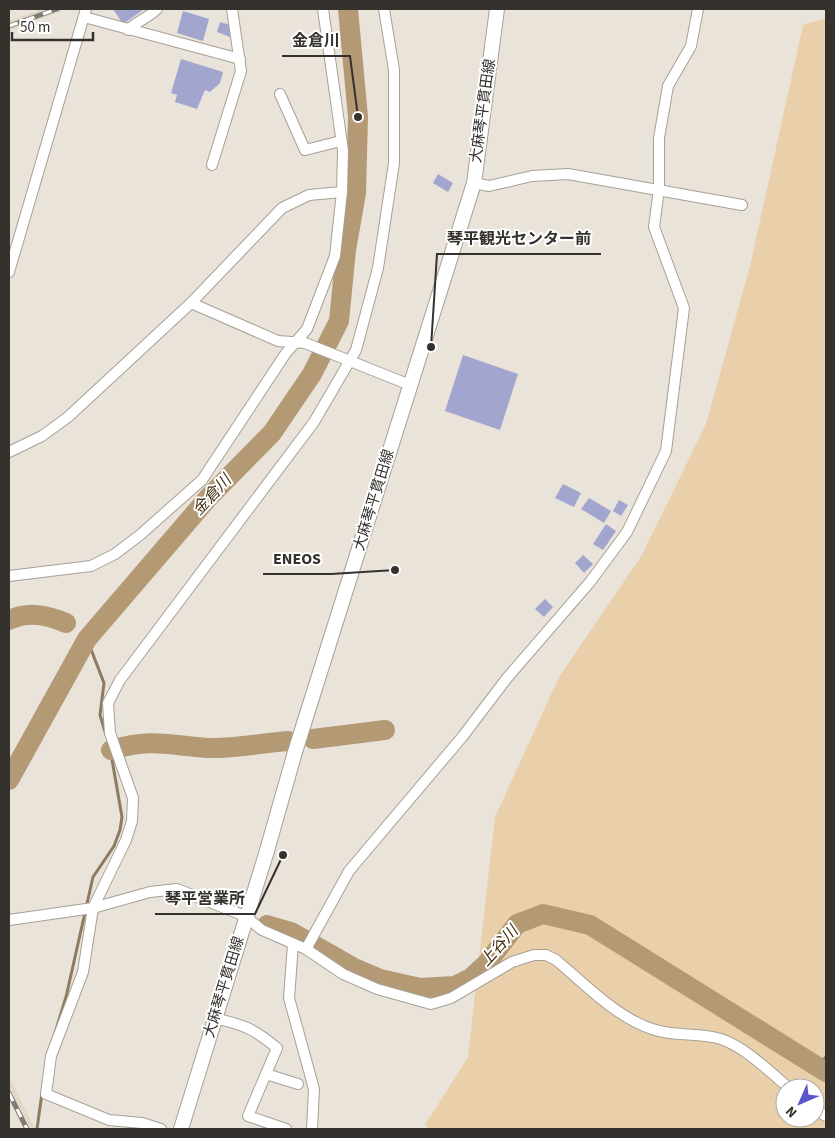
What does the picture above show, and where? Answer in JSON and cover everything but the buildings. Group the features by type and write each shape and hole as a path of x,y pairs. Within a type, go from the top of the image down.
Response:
{"main road":[{"name":"大麻琴平貫田線","path":"181,1129 474,183 497,9"}],"street":[{"path":"128,30 136,22 146,18 157,9"},
{"path":"212,165 241,71 232,9"},
{"path":"9,576 91,566 114,554 140,535 202,480 286,354 301,342 335,256 342,192 341,141 323,9"},
{"path":"161,1129 142,1123 110,1120 46,1094 51,1056 83,972 93,908 126,840 132,821 133,798 110,733 108,704 120,680 314,422 347,360 356,350 378,268 394,164 394,70 384,9"},
{"path":"306,949 349,871 463,736 507,678 590,582 626,532 666,451 684,308 654,227 659,189 659,138 668,86 692,46 698,9"},
{"path":"9,272 85,13 128,30 240,60"},
{"path":"280,94 304,150 341,141"},
{"path":"474,183 489,186 532,176 568,174 742,205"},
{"path":"9,452 42,436 68,417 192,303 282,208 309,195 342,192"},
{"path":"192,303 278,341 301,342 410,386"},
{"path":"9,920 93,908 150,892 177,890 246,916 262,930 306,949 343,974 377,989 431,1004 451,998 512,962 534,955 546,955 556,960 614,1008 631,1018 652,1029 722,1039 753,1058 777,1078"},
{"path":"293,944 289,998 314,1089 312,1129"},
{"path":"214,1018 244,1025 255,1030 277,1048 248,1116 286,1129"},
{"path":"266,1074 298,1084"}],"shaded area":[{"path":"43,9 67,9 9,31 9,21"},
{"path":"826,18 826,1129 429,1129 425,1125 468,1057 495,817 559,677 642,555 706,424 750,266 803,25"},
{"path":"9,1076 35,1129 23,1129 9,1101"}],"waterway":[{"name":"金倉川","path":"9,780 87,639 208,498 272,433 312,374 339,321 346,250 356,193 358,117 348,9"},
{"path":"9,620 16,617 38,615 66,623"},
{"path":"87,639 104,683 100,715 106,735"},
{"path":"313,739 385,730"},
{"path":"111,750 149,743 217,748 288,741"},
{"path":"55,1033 66,997 93,877 114,846 120,830 122,817 110,748"},
{"name":"上谷川","path":"267,925 291,932 354,968 380,979 420,988 455,986 471,978 487,963 517,924 543,914 590,925 826,1072"},
{"path":"817,1065 826,1057"},
{"path":"37,1129 42,1093"}],"railway":[{"path":"9,26 57,9"},
{"path":"9,1093 27,1129"}],"place":[{"name":"金倉川","path":"358,117"},
{"name":"琴平観光センター前","path":"431,347"},
{"name":"ENEOS","path":"395,570"},
{"name":"琴平営業所","path":"283,855"}]}
